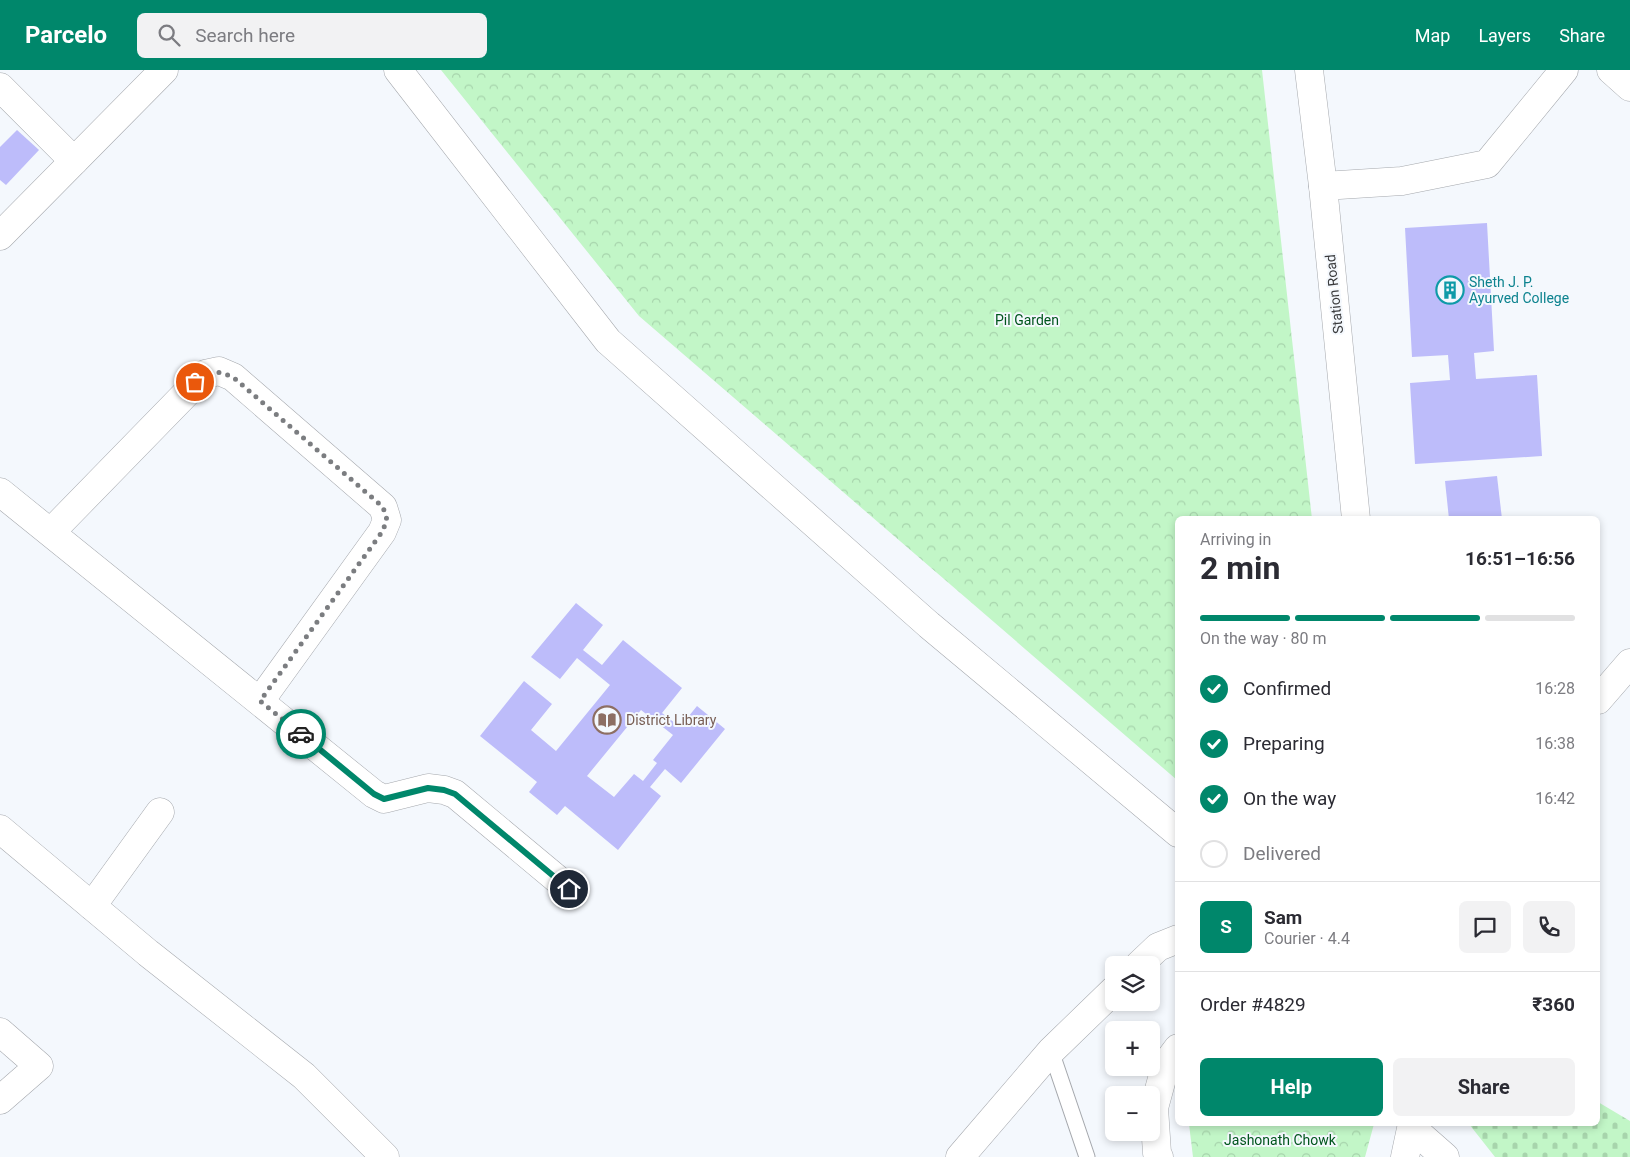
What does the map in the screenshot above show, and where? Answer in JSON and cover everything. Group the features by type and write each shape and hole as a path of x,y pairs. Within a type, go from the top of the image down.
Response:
{"street":[{"path":"0,236 164,70"},
{"path":"398,70 608,341 929,625 1175,830"},
{"name":"Station Road","path":"1310,70 1356,516"},
{"path":"1323,186 1402,181 1487,164 1564,70"},
{"path":"1612,70 1630,87"},
{"path":"0,87 74,161"},
{"path":"51,532 205,374 219,371 233,377 383,507 387,520 382,532 260,701"},
{"path":"0,492 374,794 384,799 428,788 444,790 455,794 569,889"},
{"path":"1600,698 1630,663"},
{"path":"92,906 160,812"},
{"path":"0,829 148,953 304,1076 384,1157"},
{"path":"1148,956 1158,947 1175,940"},
{"path":"960,1157 1051,1051 1105,999"},
{"path":"0,1032 39,1066 0,1100"},
{"path":"1159,1157 1157,1153 1154,1108 1166,1064 1175,1052"},
{"path":"1406,1157 1412,1126"},
{"path":"1412,1126 1445,1157"}],"lane":[{"path":"1051,1051 1087,1157"}],"green space":[{"name":"Pil Garden","path":"441,70 1262,70 1312,516 1175,516 1175,778 639,316"},
{"path":"1600,1103 1630,1121 1630,1157 1495,1157 1471,1126 1600,1126"},
{"name":"Jashonath Chowk","path":"1189,1126 1373,1126 1365,1157 1193,1157"}],"building":[{"path":"17,130 39,150 6,185 0,180 0,147"},
{"name":"Sheth J. P. Ayurved College","path":"1487,223 1494,351 1474,353 1476,379 1537,375 1542,456 1415,464 1410,383 1450,380 1448,355 1412,357 1405,228"},
{"path":"1497,476 1502,516 1449,516 1445,481"},
{"name":"District Library","path":"576,603 603,625 583,650 602,665 623,640 682,688 662,713 680,727 697,706 725,729 681,783 665,769 650,787 661,796 618,850 565,806 557,815 529,792 537,782 480,736 524,681 552,704 531,730 556,751 610,685 577,658 560,679 531,657","holes":["641,710 673,735 653,760 657,763 643,781 634,774 614,797 587,776"]}],"way so far":[{"path":"195,382 205,374 219,371 233,377 383,507 387,520 382,532 260,701 301,734"}],"place":[{"name":"Sheth J. P. Ayurved College","path":"1450,290"},
{"name":"District Library","path":"607,720"}],"route":[{"path":"301,734 374,794 384,799 428,788 444,790 455,794 569,889"}]}
